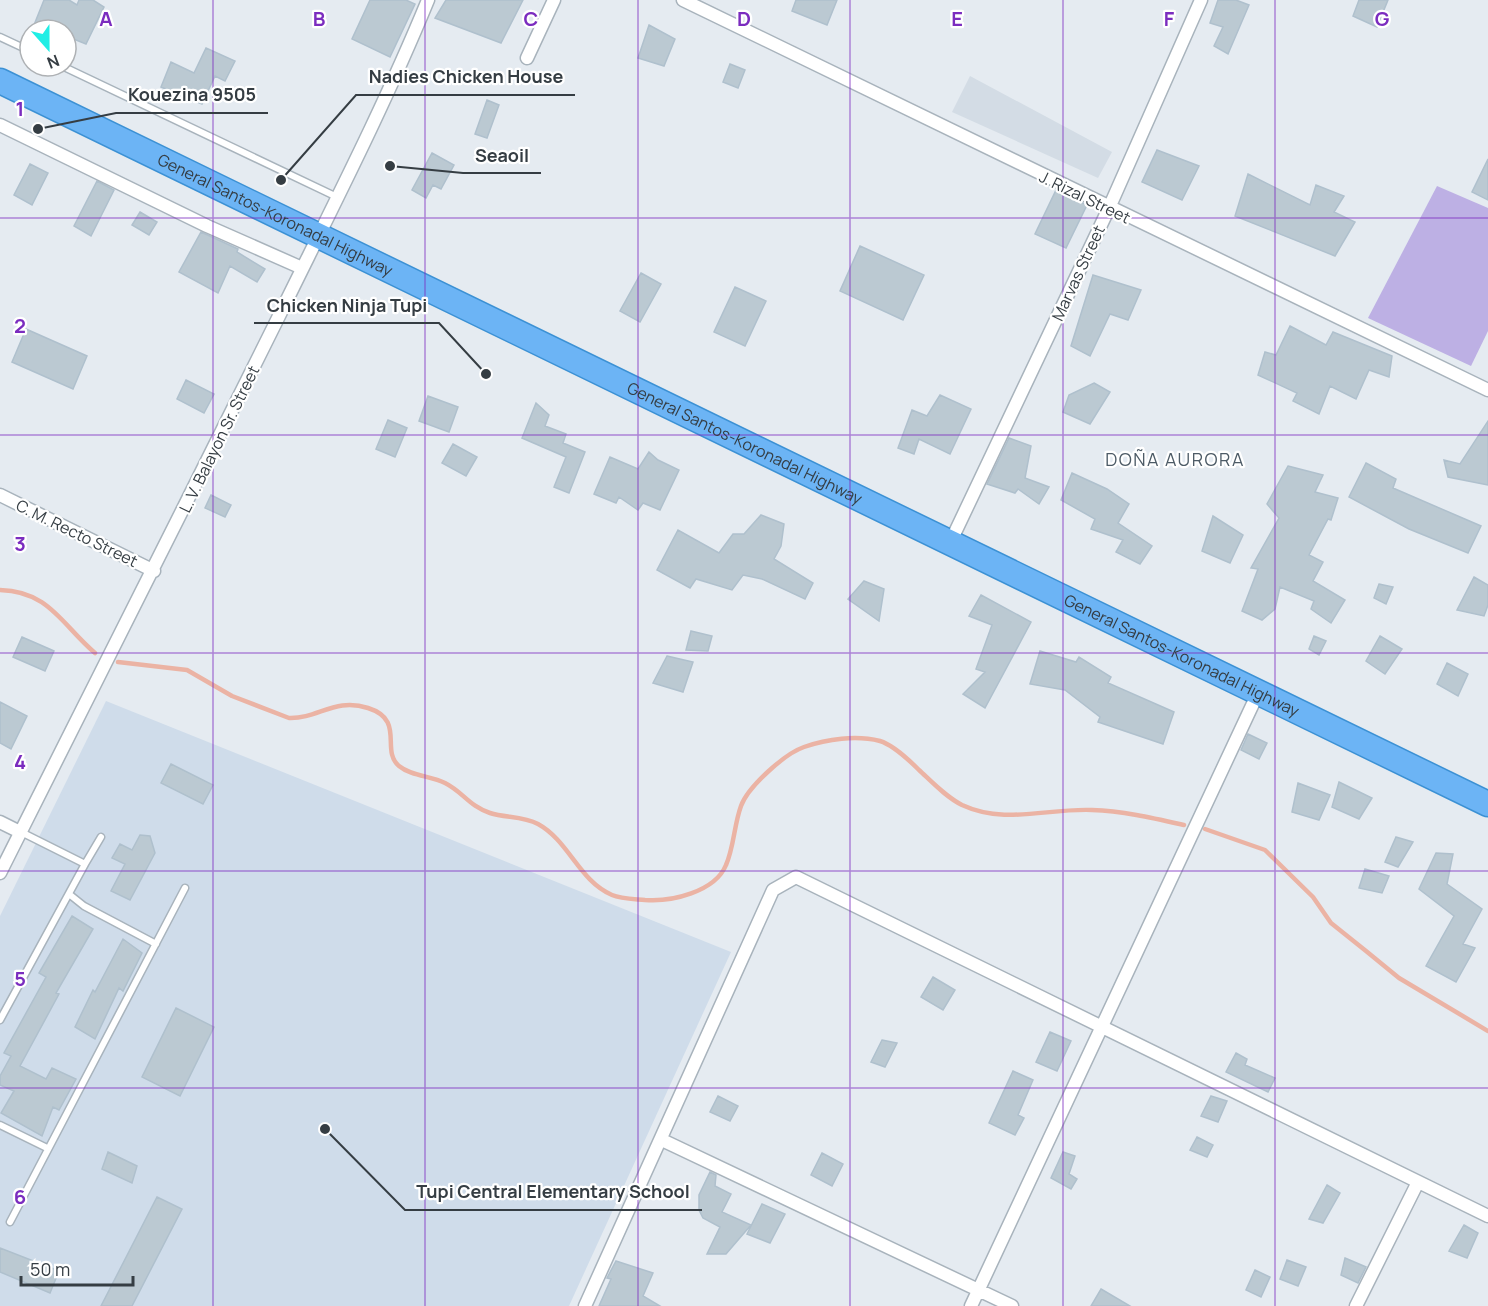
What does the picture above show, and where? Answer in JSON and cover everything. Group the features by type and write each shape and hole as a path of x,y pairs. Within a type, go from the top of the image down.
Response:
{"highway":[{"name":"General Santos-Koronadal Highway","path":"0,81 1488,804"}],"street":[{"name":"L. V. Balayon Sr. Street","path":"0,873 154,571 337,197 404,57 428,0"},
{"path":"527,58 554,0"},
{"name":"J. Rizal Street","path":"683,0 1108,208 1488,390"},
{"name":"Marvas Street","path":"950,543 1108,208 1201,0"},
{"path":"0,125 207,226 302,268"},
{"name":"C. M. Recto Street","path":"0,495 154,571"},
{"path":"971,1306 1258,693"},
{"path":"0,822 21,832"},
{"path":"585,1306 662,1140 773,890 796,877 1417,1184 1488,1216"},
{"path":"662,1140 1012,1306"},
{"path":"1356,1306 1417,1184"}],"lane":[{"path":"0,37 18,45"},
{"path":"78,74 337,197"},
{"path":"21,832 85,864"},
{"path":"0,1020 101,837"},
{"path":"10,1222 185,888"},
{"path":"69,894 84,906 156,944"},
{"path":"0,1125 47,1148"}],"shaded area":[{"path":"970,76 1112,152 1098,178 952,112"},
{"path":"1437,186 1488,208 1488,331 1471,366 1368,318"},
{"path":"106,701 731,952 569,1306 0,1306 0,916"}],"building":[{"path":"44,0 69,0 77,5 79,0 93,0 104,7 86,44 78,41 78,18 37,18"},
{"path":"370,0 406,0 415,4 390,57 352,39"},
{"path":"446,0 523,0 501,43 435,18"},
{"path":"796,0 837,0 827,25 792,11"},
{"path":"1218,0 1236,0 1249,5 1228,54 1214,46 1223,27 1210,23"},
{"path":"1359,0 1388,0 1377,27 1353,16"},
{"path":"649,25 675,39 664,66 638,58"},
{"path":"206,48 235,61 225,81 215,76 202,104 161,87 171,62 194,73"},
{"path":"730,64 745,70 738,88 723,82"},
{"path":"487,100 499,105 487,138 475,134"},
{"path":"1157,150 1199,166 1182,200 1142,182"},
{"path":"432,153 454,165 441,189 433,185 426,198 412,190"},
{"path":"1488,159 1488,200 1472,192"},
{"path":"30,164 48,173 32,205 14,195"},
{"path":"1248,174 1310,205 1316,185 1344,196 1334,212 1355,222 1335,256 1235,216"},
{"path":"97,181 114,190 91,236 74,226"},
{"path":"1056,190 1087,205 1066,248 1035,234"},
{"path":"140,212 157,222 149,235 132,225"},
{"path":"201,232 238,249 237,252 265,269 257,282 230,266 218,293 179,272"},
{"path":"860,246 924,275 903,320 840,291"},
{"path":"641,273 661,284 640,322 620,311"},
{"path":"1093,275 1141,290 1128,320 1110,314 1090,356 1071,346"},
{"path":"735,287 766,301 745,346 714,332"},
{"path":"1290,326 1326,345 1333,332 1392,356 1389,377 1369,370 1356,399 1330,386 1319,414 1293,401 1297,393 1258,375 1265,352 1276,355"},
{"path":"26,329 87,356 73,389 12,362"},
{"path":"186,380 214,394 204,413 177,399"},
{"path":"1094,383 1110,392 1090,424 1063,412 1069,395"},
{"path":"940,395 971,409 950,454 919,439 914,454 898,448 912,410 927,416"},
{"path":"428,396 458,407 449,432 419,421"},
{"path":"536,403 549,415 545,426 566,434 563,443 585,452 569,493 554,487 566,457 522,438"},
{"path":"388,420 407,428 395,457 376,449"},
{"path":"1488,421 1488,485 1448,477 1444,460 1460,464"},
{"path":"1009,438 1031,446 1025,478 1049,487 1039,504 1018,489 1015,493 987,484"},
{"path":"453,444 477,457 466,476 442,463"},
{"path":"649,452 658,460 679,470 660,510 643,503 638,510 619,497 616,503 594,494 610,457 638,469"},
{"path":"1366,463 1396,479 1393,488 1481,526 1468,553 1409,529 1349,497"},
{"path":"1288,466 1323,475 1315,492 1338,498 1331,520 1328,519 1309,555 1323,562 1313,581 1345,600 1331,623 1311,609 1314,601 1280,587 1275,609 1262,620 1242,611 1258,569 1251,568 1279,518 1267,504"},
{"path":"1072,473 1107,489 1129,504 1118,523 1152,546 1140,564 1116,552 1123,540 1091,529 1095,519 1061,500"},
{"path":"211,495 231,505 225,517 205,508"},
{"path":"761,515 784,524 781,546 774,559 813,583 805,599 762,579 743,575 732,590 696,579 690,588 657,570 678,530 719,553 733,534 744,534"},
{"path":"1213,516 1243,535 1230,563 1202,551"},
{"path":"1474,577 1488,585 1488,605 1484,616 1457,610"},
{"path":"864,581 884,589 879,621 848,599"},
{"path":"1379,584 1393,587 1386,604 1374,598"},
{"path":"981,595 1031,622 985,708 963,694 985,672 976,669 992,625 969,616"},
{"path":"691,631 712,636 708,651 686,650"},
{"path":"1314,636 1326,641 1319,655 1309,649"},
{"path":"1380,636 1402,649 1385,674 1366,661"},
{"path":"22,637 54,651 45,671 13,657"},
{"path":"1040,651 1076,662 1079,657 1111,677 1108,683 1174,712 1163,744 1098,722 1100,717 1065,690 1030,684"},
{"path":"667,656 693,662 683,692 653,683"},
{"path":"1447,663 1468,674 1458,696 1437,684"},
{"path":"0,702 27,716 11,749 0,743"},
{"path":"1248,734 1267,743 1259,759 1241,750"},
{"path":"171,764 213,785 203,804 161,783"},
{"path":"1339,782 1372,798 1359,819 1332,807"},
{"path":"1298,783 1330,795 1319,820 1292,812"},
{"path":"140,835 150,836 155,853 130,900 111,891 125,864 112,858 120,844 132,850"},
{"path":"1396,837 1413,842 1398,867 1385,862"},
{"path":"1436,853 1453,854 1447,884 1482,909 1463,944 1475,948 1456,982 1426,966 1454,916 1419,889"},
{"path":"1365,869 1389,876 1382,893 1359,888"},
{"path":"72,916 93,929 56,993 59,994 20,1066 46,1079 52,1068 76,1079 59,1110 53,1107 42,1136 1,1113 14,1091 0,1085 0,1076 11,1056 4,1053 46,977 39,973"},
{"path":"123,939 142,953 123,991 119,988 95,1039 75,1027 93,990 95,992"},
{"path":"933,977 955,990 943,1010 921,997"},
{"path":"176,1008 214,1027 180,1096 142,1077"},
{"path":"1050,1032 1071,1041 1057,1071 1036,1062"},
{"path":"882,1040 897,1043 885,1067 871,1062"},
{"path":"1236,1053 1247,1059 1245,1065 1275,1078 1268,1092 1226,1072"},
{"path":"1013,1071 1033,1080 1018,1115 1024,1118 1015,1135 989,1123"},
{"path":"718,1096 738,1106 730,1121 710,1112"},
{"path":"1211,1096 1227,1101 1218,1122 1201,1116"},
{"path":"1197,1137 1213,1145 1207,1157 1190,1150"},
{"path":"108,1152 137,1166 132,1183 102,1169"},
{"path":"1063,1152 1075,1156 1069,1174 1077,1179 1071,1189 1051,1178"},
{"path":"822,1153 843,1164 832,1186 811,1175"},
{"path":"710,1172 716,1175 715,1186 731,1194 722,1212 751,1225 726,1254 707,1254 720,1227 703,1218 699,1210 699,1195"},
{"path":"1327,1185 1340,1193 1323,1223 1309,1219"},
{"path":"157,1197 182,1209 132,1306 101,1306"},
{"path":"762,1204 785,1214 770,1243 747,1234"},
{"path":"1464,1225 1478,1233 1467,1258 1449,1251"},
{"path":"0,1248 59,1271 50,1293 0,1272"},
{"path":"1345,1258 1366,1267 1358,1283 1341,1275"},
{"path":"1287,1260 1306,1267 1298,1286 1280,1279"},
{"path":"616,1261 653,1273 643,1296 660,1306 599,1306 611,1279 607,1278"},
{"path":"1255,1270 1270,1277 1261,1297 1246,1290"},
{"path":"1101,1289 1130,1306 1091,1306"}],"waterway":[{"path":"0,590 31,596 43,603 54,611 95,653"},
{"path":"118,662 187,670 232,696 289,718 346,705 356,705 379,713 389,727 391,752 399,766 409,772 445,783 483,810 538,824 558,840 582,871 601,889 624,898 655,900 679,897 712,882 726,865 741,806 751,790 787,756 804,747 832,740 861,738 885,743 906,758 950,798 978,811 1010,815 1075,810 1104,811 1138,815 1184,825"},
{"path":"1205,829 1265,850 1313,897 1331,923 1399,978 1488,1031"}],"place":[{"name":"Kouezina 9505","path":"38,129"},
{"name":"Seaoil","path":"390,166"},
{"name":"Nadies Chicken House","path":"281,180"},
{"name":"Chicken Ninja Tupi","path":"486,374"},
{"name":"Tupi Central Elementary School","path":"325,1129"}],"district":[{"name":"DOÑA AURORA","path":"1175,460"}]}
